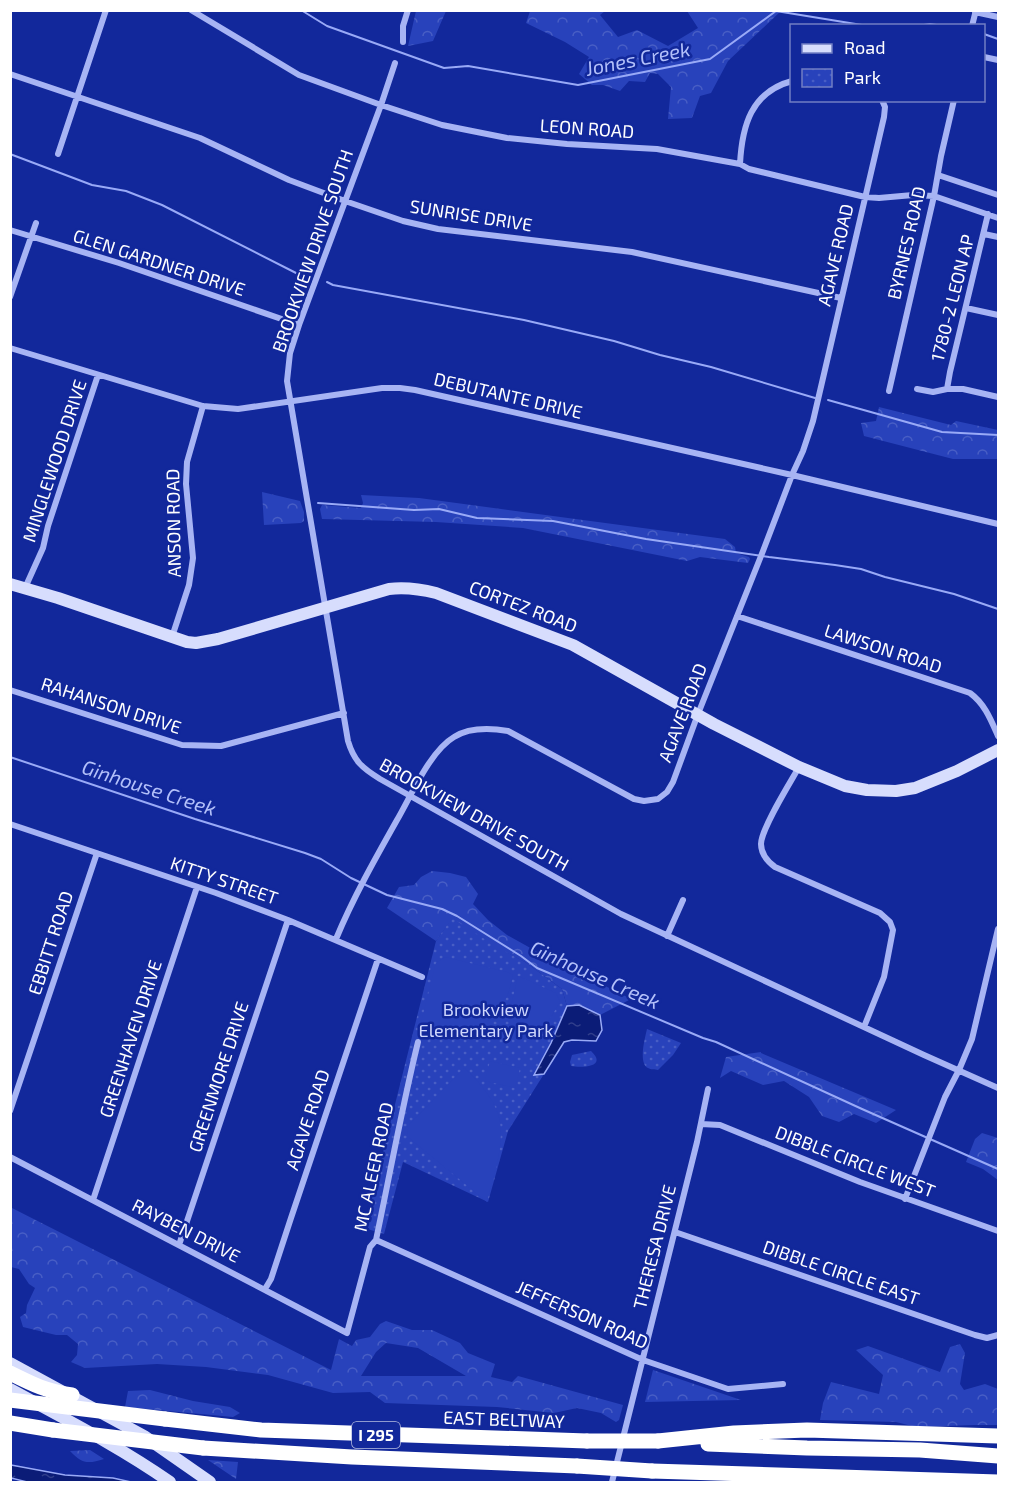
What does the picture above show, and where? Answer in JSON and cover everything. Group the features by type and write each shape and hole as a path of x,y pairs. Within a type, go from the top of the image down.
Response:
{"highway":[{"path":"10,1373 43,1389 72,1395"},
{"name":"EAST BELTWAY","path":"10,1400 261,1430 920,1450 999,1456"},
{"name":"I 295","path":"10,1423 203,1448 352,1457 652,1471 999,1482"},
{"path":"658,1441 734,1433 807,1430 999,1436"},
{"path":"652,1471 725,1482"}],"street":[{"path":"57,154 106,10"},
{"name":"LEON ROAD","path":"191,10 299,75 442,124 507,138 657,149 701,156 865,196 879,198 934,196 999,218"},
{"path":"403,42 403,26 408,10"},
{"path":"975,11 999,17"},
{"name":"BROOKVIEW DRIVE SOUTH","path":"395,63 299,325 290,353 287,381 352,754 364,770 612,909 999,1088"},
{"name":"SUNRISE DRIVE","path":"10,74 200,138 289,180 403,221 438,229 632,252 841,298"},
{"path":"740,164 740,150 748,117 752,110 769,91 781,83 790,81"},
{"name":"AGAVE ROAD","path":"336,939 356,895 431,761 454,737 476,729 491,728 508,731 634,799 644,801 658,799 667,792 673,782 792,475 803,452 813,421 884,117 883,102"},
{"name":"BYRNES ROAD","path":"889,391 954,102"},
{"path":"938,175 999,195"},
{"name":"1780-2 LEON AP","path":"947,389 988,214"},
{"path":"10,297 36,223"},
{"name":"GLEN GARDNER DRIVE","path":"10,230 119,263 299,325"},
{"path":"984,234 999,237"},
{"path":"966,308 999,315"},
{"name":"DEBUTANTE DRIVE","path":"10,348 203,406 238,409 382,388 400,388 792,475 999,525"},
{"name":"MINGLEWOOD DRIVE","path":"25,588 43,548 48,526 98,375"},
{"path":"916,389 933,392 963,389 999,397"},
{"name":"ANSON ROAD","path":"172,638 189,585 193,558 186,484 188,462 203,406"},
{"name":"CORTEZ ROAD","path":"10,584 172,638 196,643 218,639 389,589 418,588 573,645 714,724 822,778 845,786 867,790 896,791 915,788 999,750"},
{"name":"LAWSON ROAD","path":"737,616 970,693 984,708 999,736"},
{"name":"RAHANSON DRIVE","path":"10,690 163,740 193,746 222,746 344,713"},
{"path":"799,767 769,821 762,838 762,852 764,858 775,867 880,913 890,922 893,930 884,977 864,1027"},
{"name":"KITTY STREET","path":"10,824 288,920 422,977"},
{"name":"EBBITT ROAD","path":"10,1111 97,853"},
{"name":"GREENHAVEN DRIVE","path":"93,1200 197,887"},
{"path":"667,936 682,900"},
{"name":"GREENMORE DRIVE","path":"179,1245 288,920"},
{"path":"904,1199 945,1097 972,1039 999,929"},
{"name":"AGAVE ROAD","path":"265,1289 281,1248 378,959"},
{"name":"MC ALEER ROAD","path":"347,1333 370,1247 376,1240 418,1042"},
{"name":"THERESA DRIVE","path":"612,1482 675,1232 708,1089"},
{"name":"DIBBLE CIRCLE WEST","path":"701,1124 720,1125 904,1199 999,1232"},
{"name":"RAYBEN DRIVE","path":"10,1157 347,1333"},
{"name":"DIBBLE CIRCLE EAST","path":"675,1232 975,1335 987,1338 999,1335"},
{"name":"JEFFERSON ROAD","path":"376,1240 643,1360 728,1389 783,1384"},
{"path":"10,1363 144,1436 210,1482"},
{"path":"10,1389 122,1450 170,1482"}],"green space":[{"path":"416,11 446,11 433,41 408,46"},
{"path":"530,11 605,11 600,15 618,37 637,30 668,46 698,28 687,11 781,11 728,61 711,93 700,96 692,118 668,119 671,87 658,74 650,73 645,82 629,81 620,91 603,85 592,85 579,74 589,57 565,42 526,23"},
{"path":"879,407 951,425 956,421 998,430 998,459 953,459 864,436 861,423 876,421"},
{"path":"262,492 300,501 304,521 264,525"},
{"path":"361,495 419,498 725,539 735,547 736,553 750,559 748,563 700,557 687,561 523,528 436,522 322,519 320,509 322,505 361,508 363,503"},
{"path":"432,871 466,877 478,894 473,904 507,935 631,999 600,1015 579,1005 567,1006 562,989 525,962 497,948 452,919 436,941 387,908 399,887 414,885 421,877"},
{"name":"Brookview Elementary Park","path":"452,918 525,962 562,989 567,1006 535,1074 544,1074 508,1131 488,1202 403,1162 384,1234 364,1228 436,941"},
{"path":"445,957 513,975 502,1006 482,1025 465,1033 441,1036 419,1031 436,963"},
{"path":"518,976 556,993 560,1002 538,1039 510,1017"},
{"path":"647,1029 681,1043 658,1070 648,1068 643,1061"},
{"path":"591,1051 597,1060 595,1063 581,1067 571,1066 572,1055"},
{"path":"761,1052 896,1110 876,1123 854,1114 839,1122 822,1116 809,1097 784,1081 763,1085 731,1071 720,1078 726,1057"},
{"path":"490,1061 520,1068 515,1088 485,1081"},
{"path":"464,1068 486,1092 495,1107 500,1122 499,1152 487,1202 408,1137 407,1127"},
{"path":"982,1133 998,1138 998,1180 983,1169 966,1162 975,1139"},
{"path":"10,1207 331,1370 339,1339 352,1346 356,1340 370,1337 380,1324 386,1321 412,1330 432,1330 460,1343 468,1353 495,1364 491,1377 512,1382 518,1376 623,1405 619,1420 616,1422 601,1413 577,1408 554,1413 497,1407 385,1403 370,1392 333,1393 268,1375 206,1367 157,1364 85,1368 71,1362 77,1355 78,1344 67,1335 56,1335 23,1327 20,1317 26,1313 35,1288 29,1284 19,1269 11,1267","holes":["386,1343 418,1348 466,1376 361,1376 376,1352"]},
{"path":"960,1344 965,1353 960,1384 964,1390 985,1384 998,1389 998,1425 916,1427 896,1422 820,1420 823,1403 831,1382 879,1394 883,1375 856,1350 868,1346 940,1372 950,1347"},
{"path":"653,1370 741,1400 645,1402"},
{"path":"150,1390 193,1401 230,1407 240,1413 233,1417 125,1407 128,1391"},
{"path":"90,1450 104,1459 86,1462 70,1451"},
{"path":"208,1460 238,1462 236,1479"}],"water":[{"path":"579,1005 600,1015 602,1030 596,1041 564,1042 544,1074 534,1075 567,1006"},
{"path":"11,1465 65,1475 113,1478 131,1482 27,1482 11,1478"}],"waterway":[{"name":"Jones Creek","path":"301,10 327,26 444,68 468,66 578,85 710,59 776,11 856,24"},
{"name":"Jones Creek","path":"985,34 998,39"},
{"path":"10,154 92,185 126,191 162,205 298,274 308,276"},
{"path":"327,282 333,285 524,320 614,341 815,398"},
{"path":"828,400 942,432 998,435"},
{"path":"318,503 414,510 439,509 477,518 553,521 646,539 861,569 954,594 998,609"},
{"name":"Ginhouse Creek","path":"10,757 305,853 321,859 351,878 387,895 442,909 457,916 537,968 716,1042 998,1169"}]}
